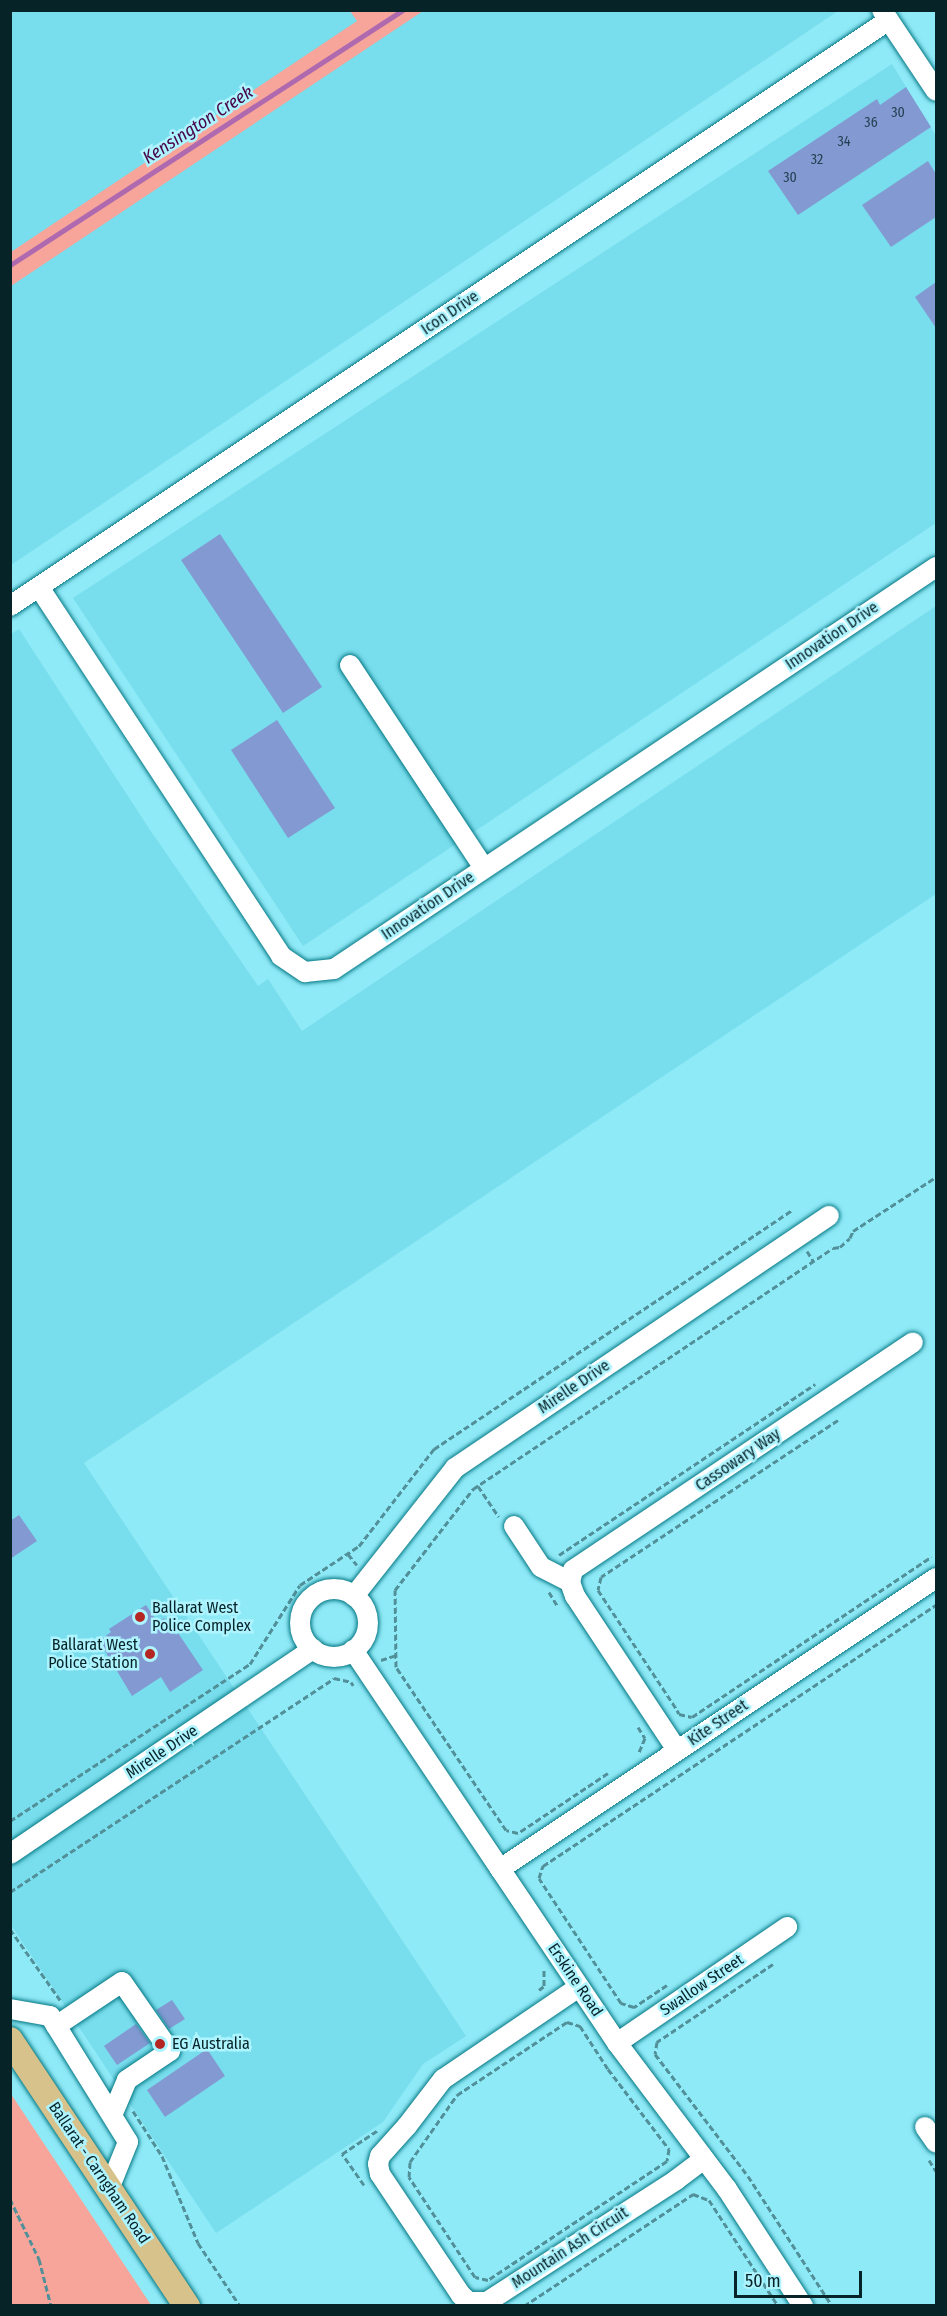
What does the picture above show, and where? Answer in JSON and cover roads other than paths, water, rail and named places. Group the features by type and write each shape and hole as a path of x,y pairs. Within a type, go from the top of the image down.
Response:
{"main road":[{"name":"Ballarat - Carngham Road","path":"10,2040 187,2306"}],"street":[{"path":"886,15 936,91"},
{"name":"Icon Drive","path":"10,606 886,15"},
{"name":"Innovation Drive","path":"39,587 281,956 305,972 334,969 936,567"},
{"path":"350,665 484,868"},
{"name":"Mirelle Drive","path":"354,1596 455,1468 829,1216"},
{"name":"Cassowary Way","path":"570,1582 577,1566 913,1342"},
{"path":"509,1525 541,1567 570,1582 574,1596 677,1750"},
{"name":"Kite Street","path":"500,1869 936,1578"},
{"path":"331,1589 343,1590 354,1596 366,1612 368,1623 361,1643 353,1650 333,1656 313,1649 301,1629 300,1618 311,1598 331,1589"},
{"name":"Mirelle Drive","path":"10,1854 313,1649"},
{"name":"Erskine Road","path":"353,1650 617,2043 727,2189 802,2306"},
{"name":"Swallow Street","path":"617,2043 787,1927"},
{"path":"56,2026 122,1982 170,2050 127,2080 112,2115"},
{"name":"Mountain Ash Circuit","path":"579,1987 443,2079 401,2134 380,2156 378,2164 380,2174 461,2295 469,2302 487,2302 676,2180 704,2159"},
{"path":"10,2009 50,2016 129,2142 109,2189"}],"waterway":[{"name":"Kensington Creek","path":"10,265 402,10"}],"place":[{"name":"Ballarat West Police Complex","path":"140,1617"},
{"name":"Ballarat West Police Station","path":"150,1654"},
{"name":"EG Australia","path":"160,2044"}]}
